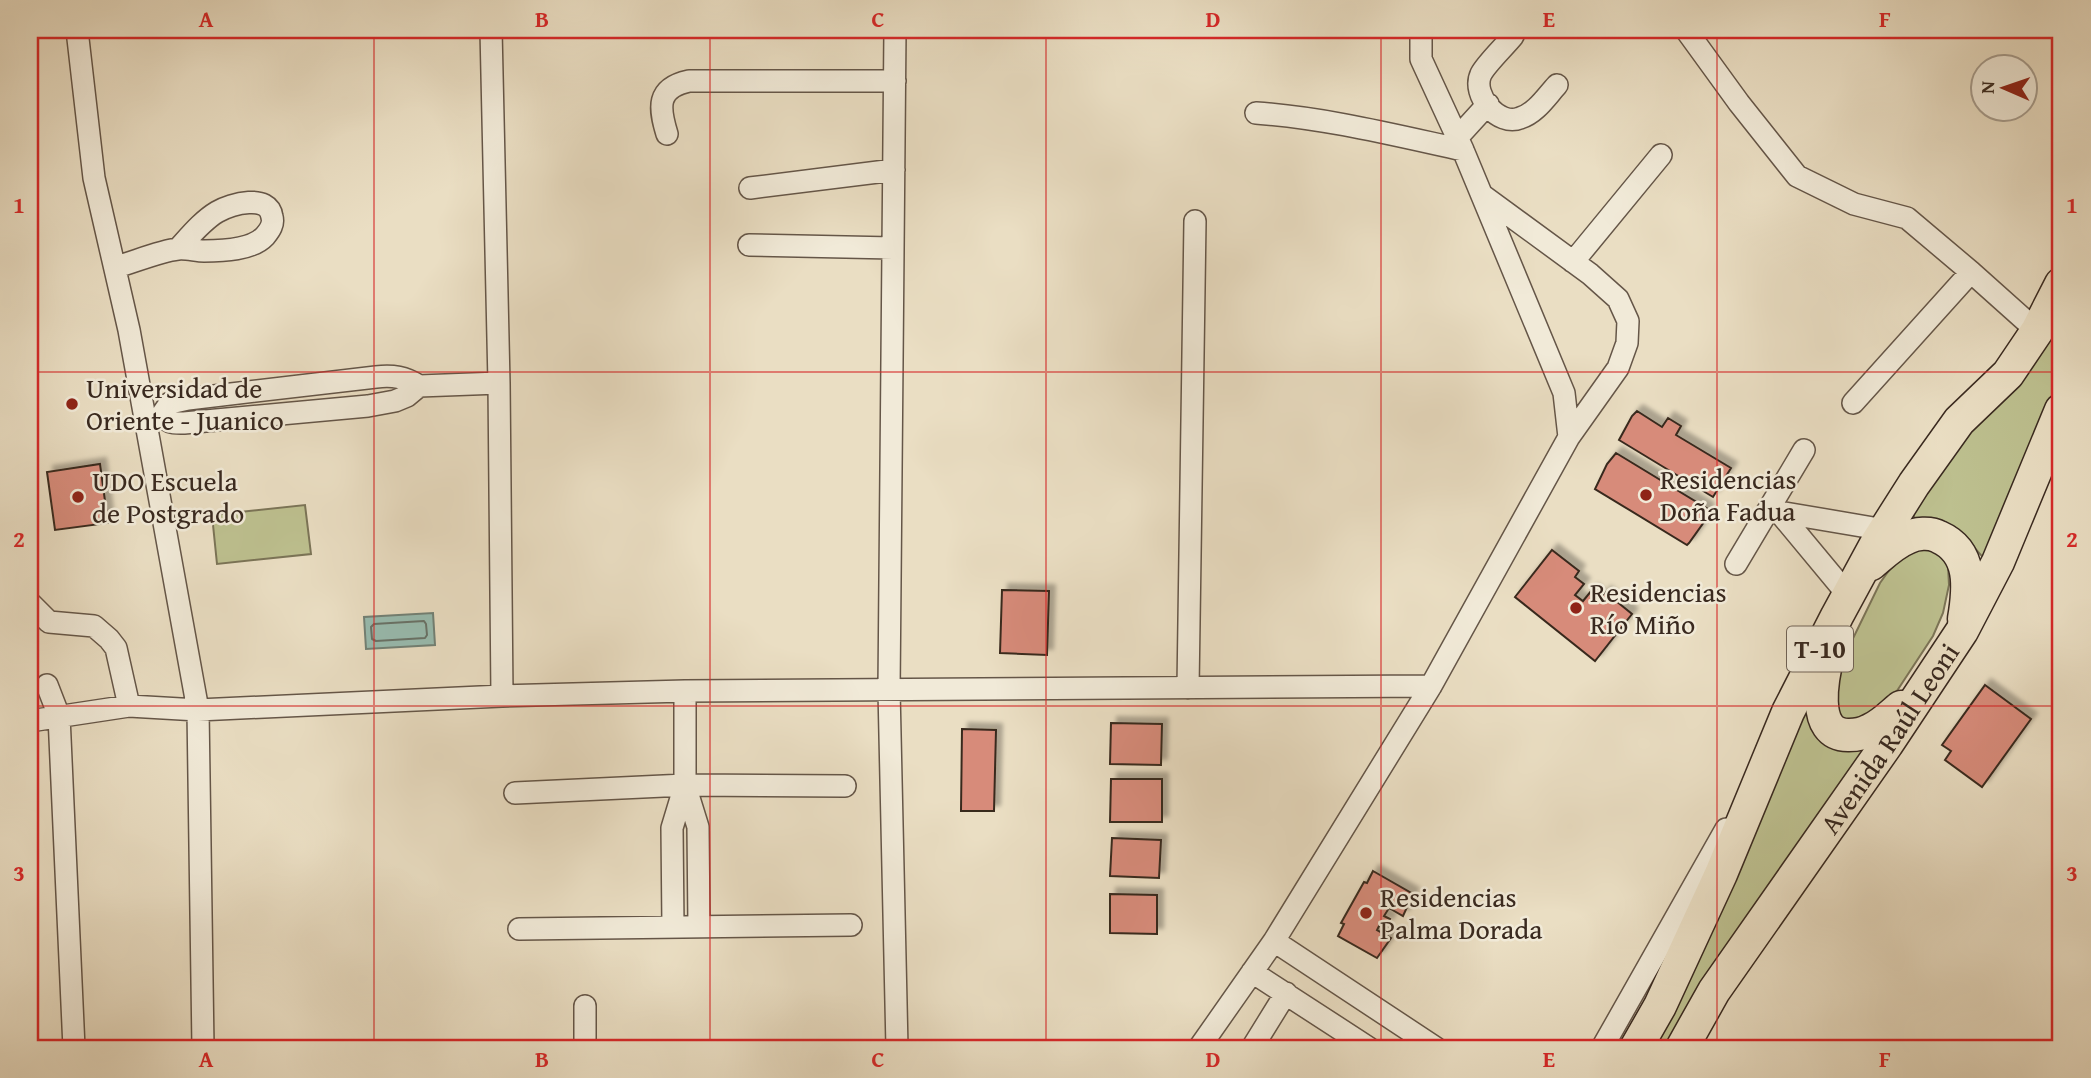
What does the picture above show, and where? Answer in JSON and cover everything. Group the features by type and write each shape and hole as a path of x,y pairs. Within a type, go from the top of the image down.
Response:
{"highway":[{"name":"T-10","path":"1636,1048 1687,950 1788,712 1885,530 1913,484 1959,421 2008,374 2037,331 2061,284"},
{"name":"Avenida Raúl Leoni","path":"1682,1048 1721,980 1962,631 2027,498 2061,410"},
{"path":"1929,680 1868,732 1850,735 1835,733 1829,727 1821,708 1826,662 1849,595 1897,543 1918,534 1935,535 1956,547 1966,572 1968,593 1962,631"}],"street":[{"path":"78,30 94,178 129,330 198,710 203,1048"},
{"path":"491,30 499,383 502,696"},
{"path":"895,30 889,690 897,1048"},
{"path":"1423,30 1421,59 1482,195 1564,393 1569,437"},
{"path":"1686,30 1797,176 1854,204 1907,218 2037,331"},
{"path":"1513,36 1481,74 1480,92 1497,116 1507,120 1519,119 1532,112 1557,85"},
{"path":"667,134 661,115 661,102 667,91 677,84 689,81 895,81"},
{"path":"1460,144 1488,104"},
{"path":"1256,113 1328,121 1460,144"},
{"path":"1573,262 1661,155"},
{"path":"750,188 894,170"},
{"path":"1199,1048 1274,941 1431,686 1569,437 1618,368 1627,344 1628,321 1618,299 1482,195"},
{"path":"1188,688 1195,221"},
{"path":"749,245 893,248"},
{"path":"117,278 116,267 178,248"},
{"path":"1853,403 1971,272"},
{"path":"419,386 407,396 395,401 368,406 184,423 168,422 163,413 170,403 188,398 391,375 408,379 419,386 499,383"},
{"path":"1736,564 1774,509 1804,450"},
{"path":"2027,498 2061,454"},
{"path":"1774,509 1885,530"},
{"path":"1774,509 1849,595"},
{"path":"30,603 49,622 94,626 109,639 116,648 128,706"},
{"path":"47,685 59,716 74,1048"},
{"path":"30,720 128,706 198,710 502,696 685,691 1431,686"},
{"path":"673,927 672,828 685,785 685,691"},
{"path":"685,785 698,827 699,926"},
{"path":"515,793 685,785 845,786"},
{"path":"1602,1048 1727,828 1755,788"},
{"path":"519,929 851,925"},
{"path":"1274,941 1436,1048"},
{"path":"1252,972 1369,1048"},
{"path":"1252,1048 1286,993"},
{"path":"585,1006 585,1048"}],"green space":[{"path":"2061,308 2061,382 1984,558 1967,538 1951,525 1915,520 1912,510"},
{"path":"305,505 311,554 217,564 212,515"},
{"path":"1924,547 1942,555 1948,566 1949,585 1943,613 1933,636 1889,703 1848,726 1830,707 1839,667 1880,583 1895,562"},
{"path":"1808,706 1867,745 1668,1048 1649,1048"}],"water":[{"path":"433,613 435,645 366,649 364,617"}],"building":[{"path":"1637,411 1662,427 1668,418 1681,426 1676,435 1731,468 1713,497 1619,440"},
{"name":"Residencias Doña Fadua","path":"1616,453 1708,509 1704,522 1687,545 1595,489 1607,464"},
{"name":"UDO Escuela de Postgrado","path":"100,464 108,523 55,530 47,472"},
{"name":"Residencias Río Miño","path":"1552,550 1579,571 1575,577 1584,584 1575,595 1583,601 1592,590 1601,598 1605,592 1632,614 1595,661 1515,597"},
{"path":"1002,590 1049,591 1047,655 1000,653"},
{"path":"1985,685 2031,719 1982,787 1945,760 1951,751 1942,745"},
{"path":"1111,723 1162,724 1161,765 1110,764"},
{"path":"962,729 996,730 994,811 961,811"},
{"path":"1111,779 1162,779 1162,822 1110,822"},
{"path":"1112,838 1161,840 1159,878 1110,876"},
{"name":"Residencias Palma Dorada","path":"1373,871 1413,894 1403,916 1389,908 1384,916 1390,919 1387,925 1381,922 1377,930 1391,938 1377,958 1338,936 1344,924 1341,923"},
{"path":"1110,894 1157,895 1157,934 1110,933"}],"place":[{"name":"Universidad de Oriente - Juanico","path":"72,404"},
{"name":"Residencias Doña Fadua","path":"1646,495"},
{"name":"UDO Escuela de Postgrado","path":"78,497"},
{"name":"Residencias Río Miño","path":"1576,608"},
{"name":"Residencias Palma Dorada","path":"1366,913"}]}
